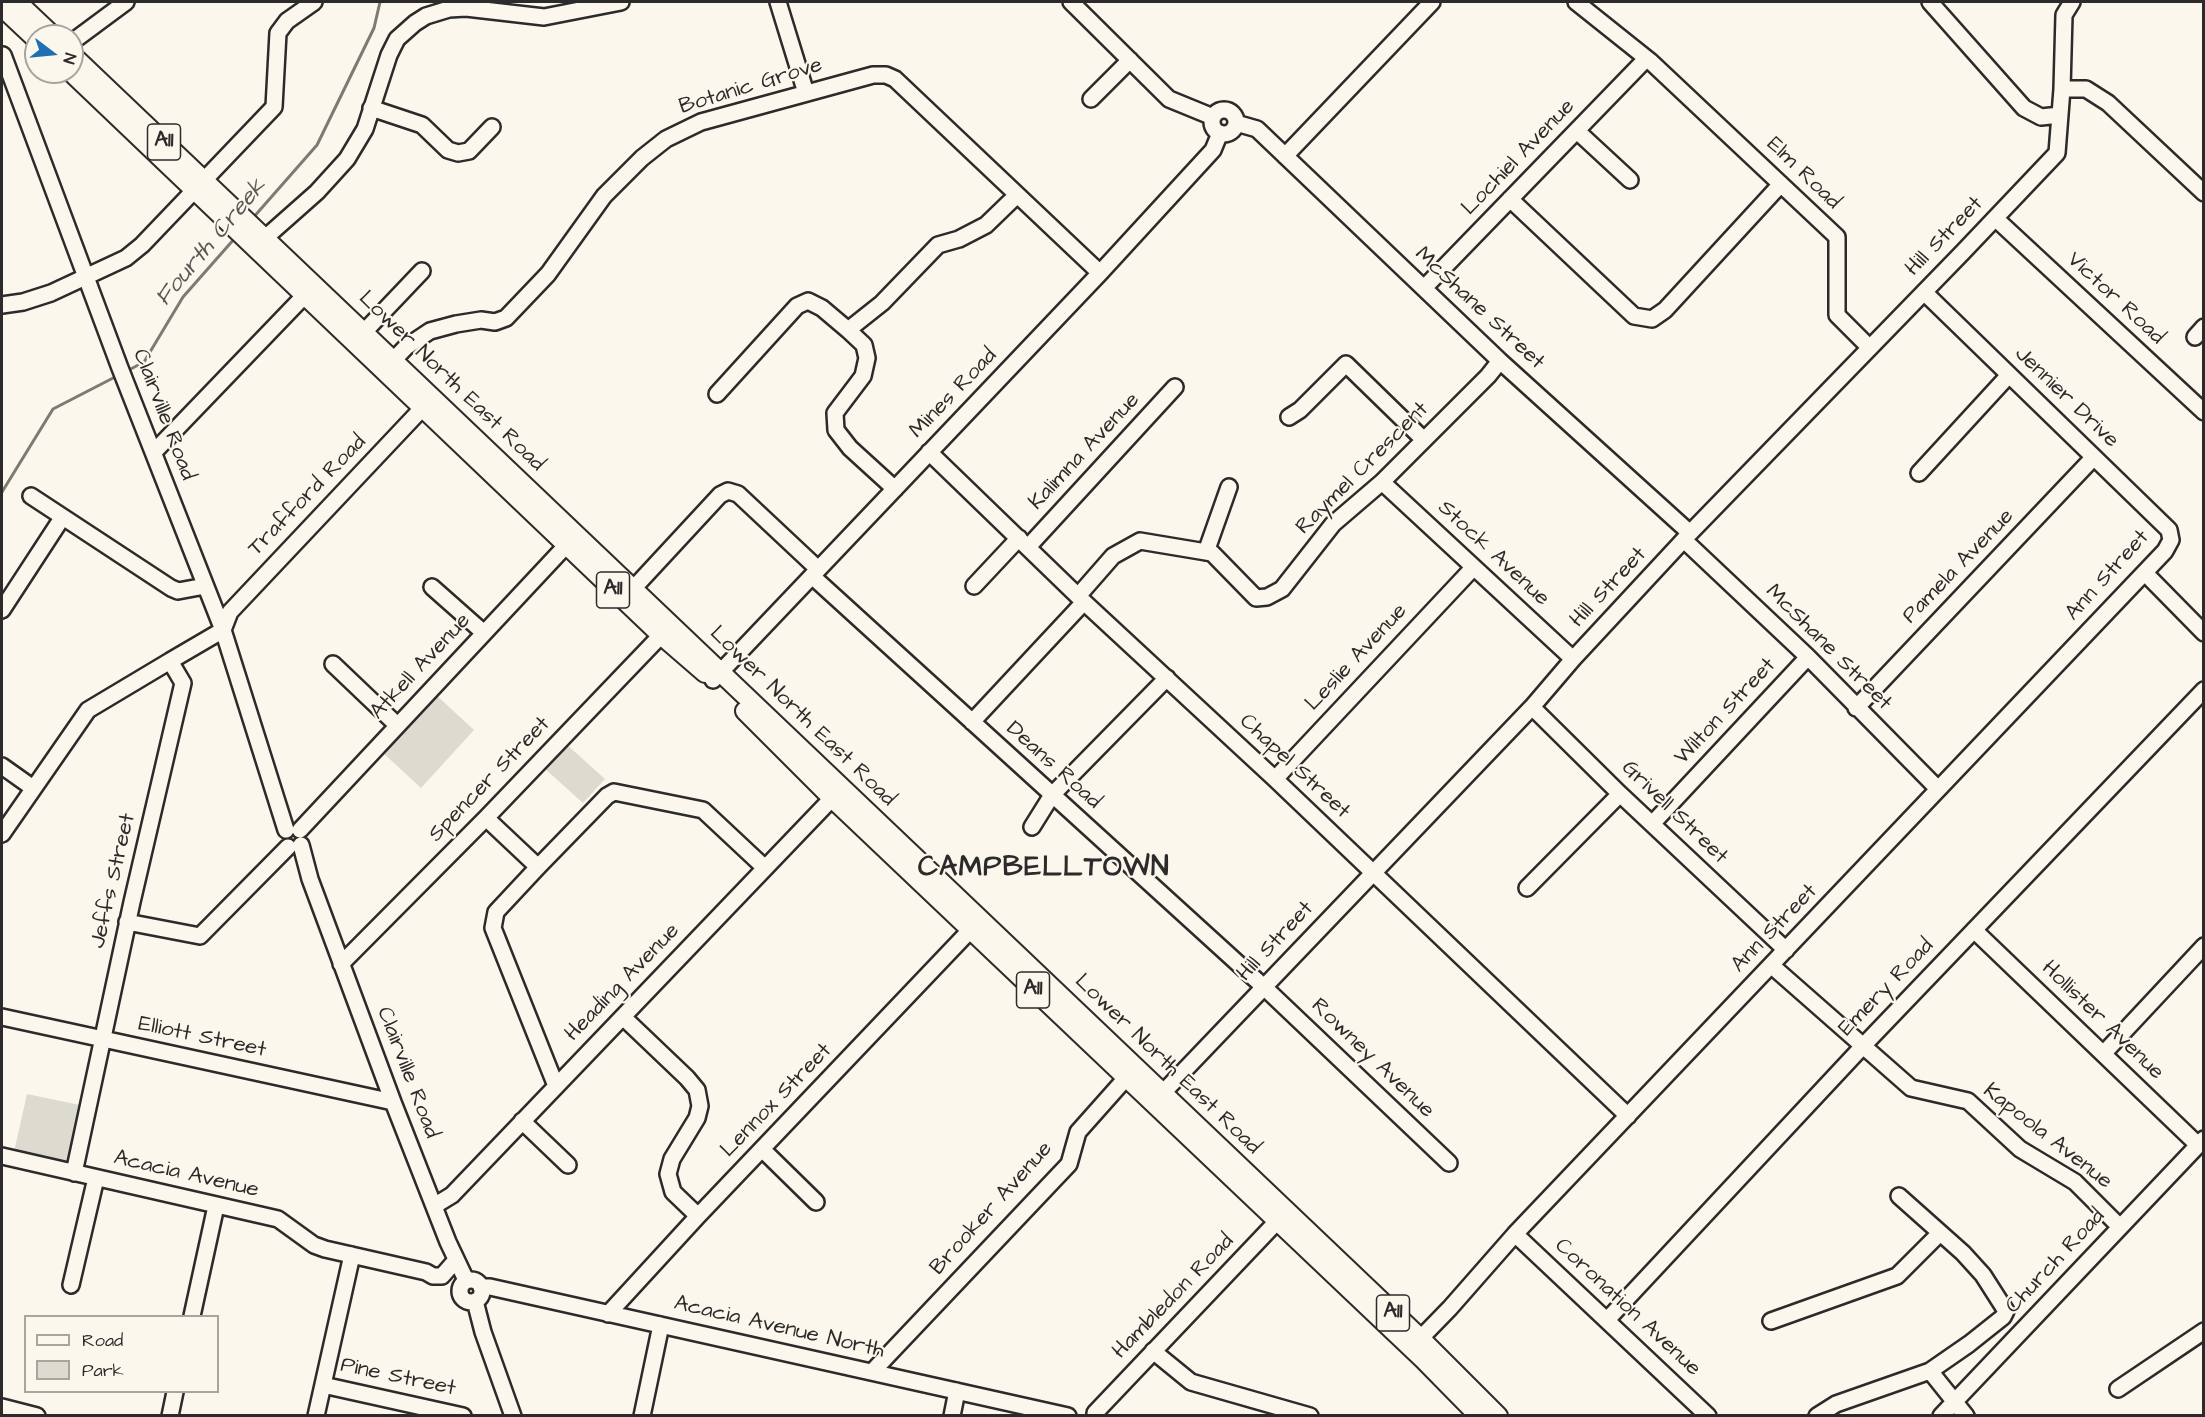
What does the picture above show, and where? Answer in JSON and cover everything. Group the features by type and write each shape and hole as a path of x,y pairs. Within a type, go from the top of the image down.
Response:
{"main road":[{"path":"17,2 40,24"},
{"path":"2,7 24,28"},
{"name":"Lower North East Road","path":"84,67 199,185"},
{"name":"Lower North East Road","path":"84,83 364,332 389,365"},
{"name":"Lower North East Road","path":"250,233 305,295 389,365 1157,1099 1415,1343 1498,1416"},
{"name":"Lower North East Road","path":"571,540 632,590 665,631"},
{"name":"Lower North East Road","path":"1415,1343 1479,1416"}],"street":[{"path":"84,33 126,2"},
{"path":"2,305 23,302 51,292 134,253 274,107 278,33 287,21 314,2"},
{"path":"250,233 317,192 347,159 365,129 389,55 398,39 426,16 449,9 506,7 543,17 621,2"},
{"path":"778,2 806,93"},
{"path":"1071,2 1169,99 1213,117"},
{"path":"1285,156 1432,2"},
{"name":"Elm Road","path":"1576,2 1646,59 1837,237 1837,315 1870,348"},
{"path":"1930,2 2024,108 2042,117 2060,115"},
{"name":"Hill Street","path":"1157,1099 1533,708 1573,659 1687,536 2057,153 2064,15 2072,2"},
{"name":"Clairville Road","path":"3,55 123,374 223,630 276,793 393,1102 466,1280 460,1286 460,1293 467,1301 478,1294"},
{"name":"Lochiel Avenue","path":"1424,288 1646,59"},
{"path":"1091,99 1130,60"},
{"name":"Botanic Grove","path":"389,365 418,338 430,331 456,324 481,320 495,322 506,318 548,274 604,196 642,158 666,139 701,122 880,74 891,76 1100,273"},
{"path":"2062,89 2086,89 2108,103 2200,185"},
{"path":"371,108 422,125 448,150 458,153 469,151 492,127"},
{"path":"1225,110 1232,113 1236,123 1230,132 1220,133 1214,128 1213,117 1218,111 1225,110"},
{"name":"McShane Street","path":"1236,123 1257,129 1687,536 1938,789"},
{"path":"1577,131 1630,180"},
{"name":"Mines Road","path":"717,676 1100,273 1213,150 1220,133"},
{"path":"1510,199 1634,316 1652,319 1665,310 1781,184"},
{"path":"848,330 882,303 938,245 958,239 986,225 1017,195"},
{"name":"Victor Road","path":"1995,218 2204,412"},
{"path":"364,332 422,271"},
{"name":"Jennier Drive","path":"1924,292 2169,530 2171,540"},
{"path":"154,452 305,295"},
{"path":"717,393 797,306 808,301 822,308 864,345 867,358 863,376 835,413 836,430 850,448 895,489"},
{"name":"Raymel Crescent","path":"972,722 1081,599 1113,556 1140,541 1212,553 1256,598 1267,597 1282,588 1333,524 1382,482 1488,376 1500,361"},
{"path":"1289,417 1300,410 1346,364 1424,440"},
{"path":"1919,473 2009,375"},
{"name":"Kalimna Avenue","path":"974,586 1023,543 1175,387"},
{"name":"Trafford Road","path":"223,630 230,612 428,402"},
{"name":"Chapel Street","path":"929,452 1081,599 1275,779 1628,1116"},
{"name":"Pamela Avenue","path":"1856,708 2094,457"},
{"name":"Stock Avenue","path":"1382,482 1573,659"},
{"path":"1206,552 1229,487"},
{"name":"Deans Road","path":"632,590 720,495 728,491 738,494 815,573 972,722 1265,988"},
{"path":"31,496 171,588 178,591 205,586"},
{"path":"2,610 62,518"},
{"name":"Atkell Avenue","path":"128,922 200,936 571,540"},
{"name":"Ann Street","path":"1415,1343 1450,1308 1515,1234 2145,573 2165,551 2171,540"},
{"name":"Leslie Avenue","path":"1275,779 1473,568"},
{"path":"2145,573 2204,633"},
{"path":"432,586 484,633"},
{"path":"2,834 88,710 223,630"},
{"name":"Spencer Street","path":"341,964 486,818 665,631"},
{"name":"Wilton Street","path":"1652,824 1808,657"},
{"name":"Jeffs Street","path":"74,1173 183,683 170,662"},
{"path":"333,664 397,725"},
{"path":"1032,827 1052,795 1167,678"},
{"name":"Emery Road","path":"1607,1320 1863,1046 2204,690"},
{"name":"Grivell Street","path":"1533,708 1785,950"},
{"path":"2,766 33,788"},
{"path":"556,1086 493,928 496,912 538,867 607,796 614,792 703,810 765,868"},
{"name":"Heading Avenue","path":"434,1206 452,1195 837,793"},
{"path":"1527,888 1620,794"},
{"path":"486,818 538,867"},
{"name":"Lennox Street","path":"608,1314 975,925"},
{"name":"Hollister Avenue","path":"1974,930 2201,1142"},
{"path":"2104,1053 2204,946"},
{"name":"Kapoola Avenue","path":"1771,965 1911,1088 1968,1101 2020,1149 2075,1182 2120,1227"},
{"name":"Rowney Avenue","path":"1265,988 1449,1163"},
{"name":"Elliott Street","path":"2,1017 393,1102"},
{"path":"623,1017 697,1090 700,1106 698,1118 672,1159 668,1174 673,1192 698,1216"},
{"name":"Brooker Avenue","path":"872,1372 1069,1164 1077,1132 1130,1073"},
{"path":"522,1121 568,1165"},
{"name":"Church Road","path":"1941,1416 2201,1142"},
{"path":"762,1149 816,1202"},
{"name":"Acacia Avenue","path":"2,1156 278,1219 314,1245 352,1255"},
{"path":"70,1285 96,1178"},
{"path":"1818,1416 1836,1404 1930,1371 1969,1344 2003,1317 2006,1311 1983,1275 1963,1253 1899,1196"},
{"path":"192,1315 216,1206"},
{"name":"Hambledon Road","path":"1093,1415 1282,1217"},
{"name":"Coronation Avenue","path":"1515,1234 1708,1416"},
{"path":"1771,1321 1897,1276 1940,1234"},
{"path":"316,1416 352,1255 426,1272 436,1277 445,1273 456,1260"},
{"name":"Acacia Avenue North","path":"478,1294 490,1287 1068,1416"},
{"path":"478,1294 483,1332 513,1416"},
{"path":"642,1416 661,1325"},
{"path":"2118,1389 2204,1331"},
{"path":"1153,1351 1191,1382 1310,1416"},
{"path":"1930,1371 1966,1416"},
{"name":"Pine Street","path":"323,1385 463,1416"},
{"path":"952,1416 957,1391"},
{"path":"170,1416 175,1393"},
{"path":"2,1407 37,1416"}],"green space":[{"path":"434,693 474,730 421,788 381,751"},
{"path":"565,743 605,779 583,803 543,767"},
{"path":"27,1094 80,1105 67,1163 14,1152"}],"waterway":[{"name":"Fourth Creek","path":"252,219 317,145 374,28 380,2"},
{"name":"Fourth Creek","path":"125,372 144,362 183,297 235,238"},
{"name":"Fourth Creek","path":"2,492 53,409 117,376"}],"district":[{"name":"CAMPBELLTOWN","path":"1044,869"}]}
